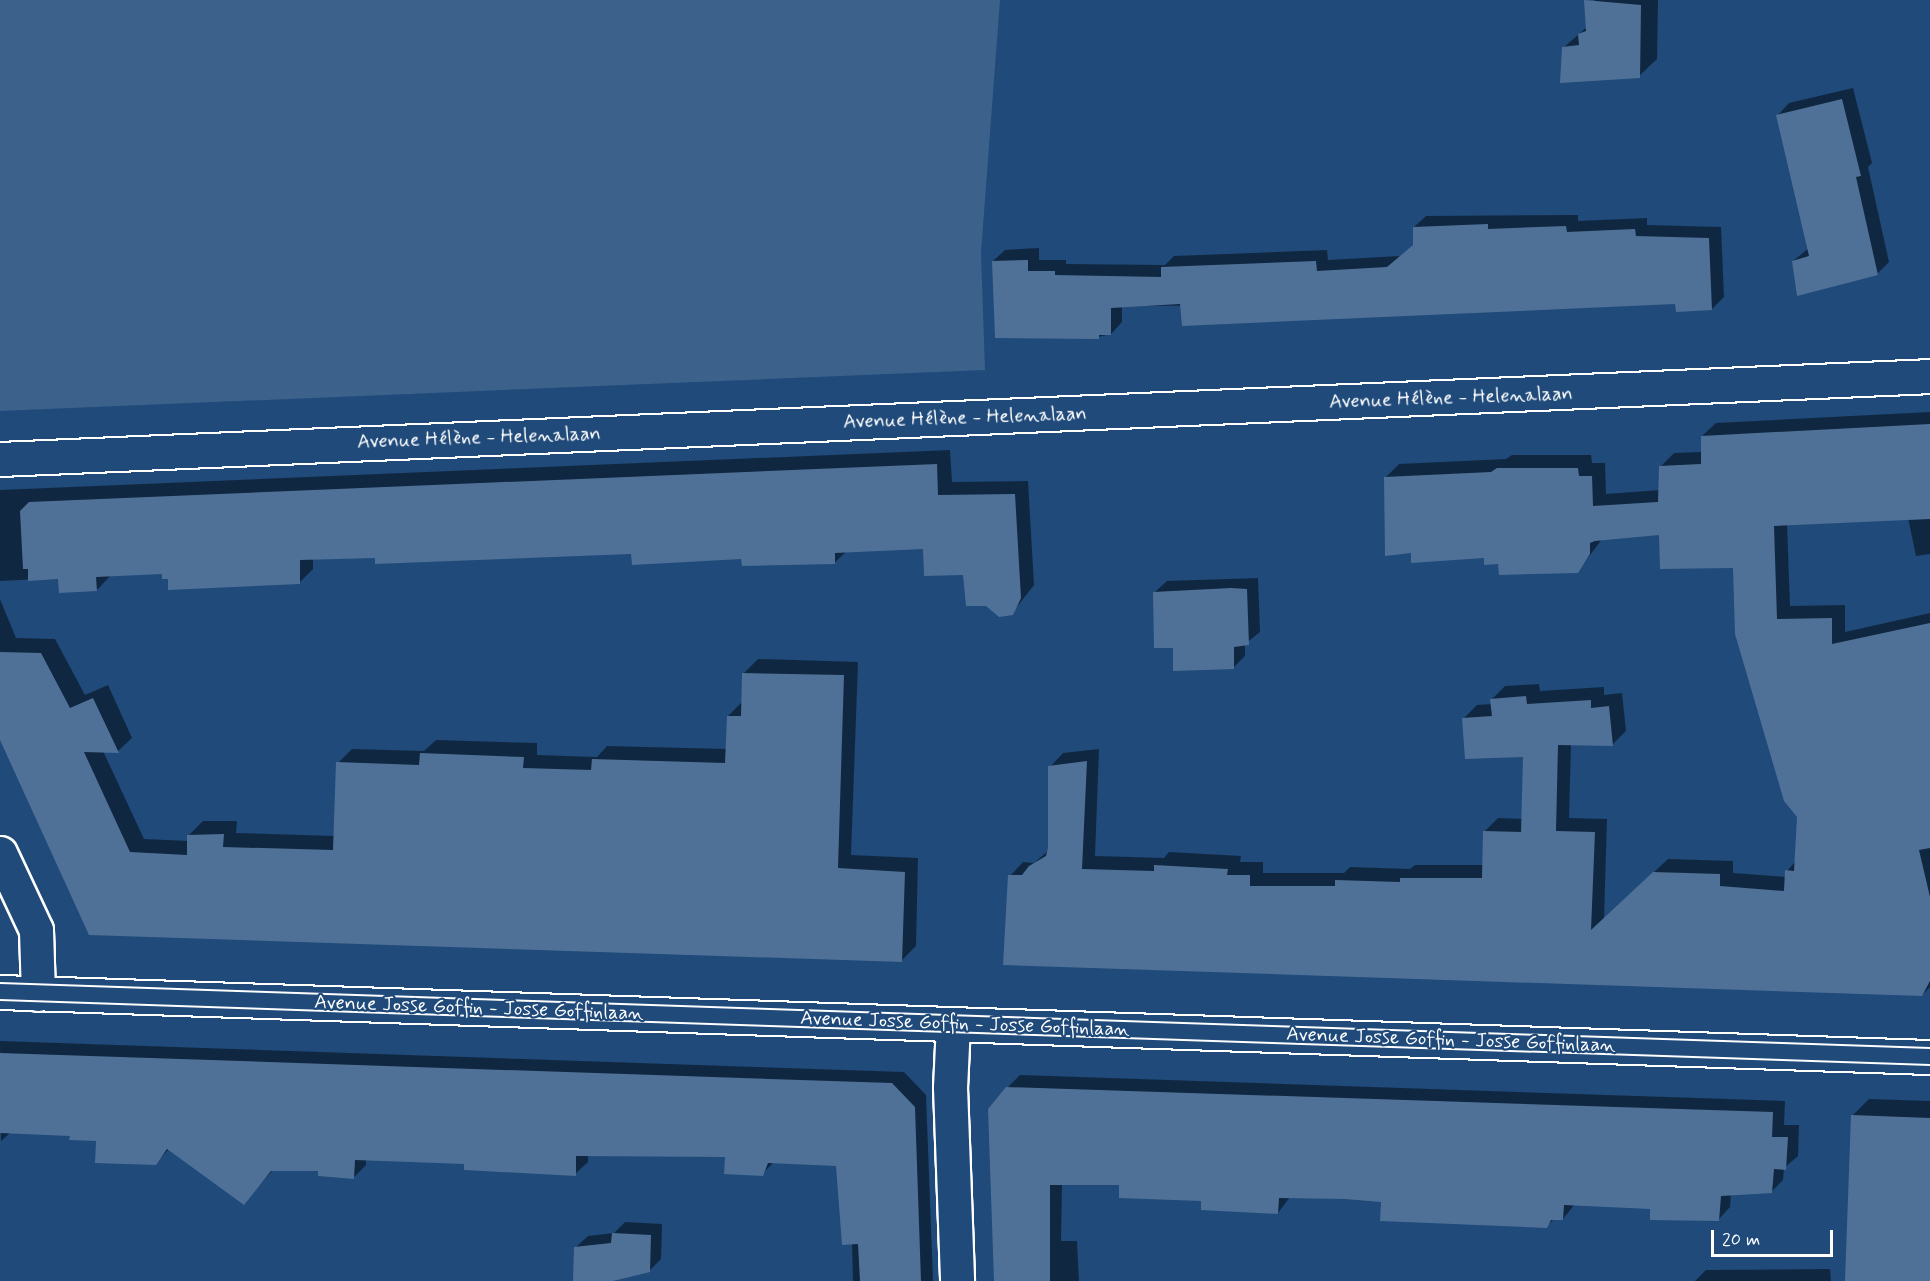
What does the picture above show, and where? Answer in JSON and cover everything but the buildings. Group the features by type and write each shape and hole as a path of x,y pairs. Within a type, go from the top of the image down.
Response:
{"street":[{"name":"Avenue Hélène - Helenalaan","path":"0,459 1930,376"},
{"path":"0,853 36,930 38,994"},
{"name":"Avenue Josse Goffin - Josse Goffinlaan","path":"0,992 1930,1056"},
{"path":"953,1024 950,1086 957,1281"}],"shaded area":[{"path":"0,0 1000,0 981,253 985,370 0,411"}],"tram line":[{"path":"0,983 1930,1048"},
{"path":"0,1000 1930,1065"}]}
